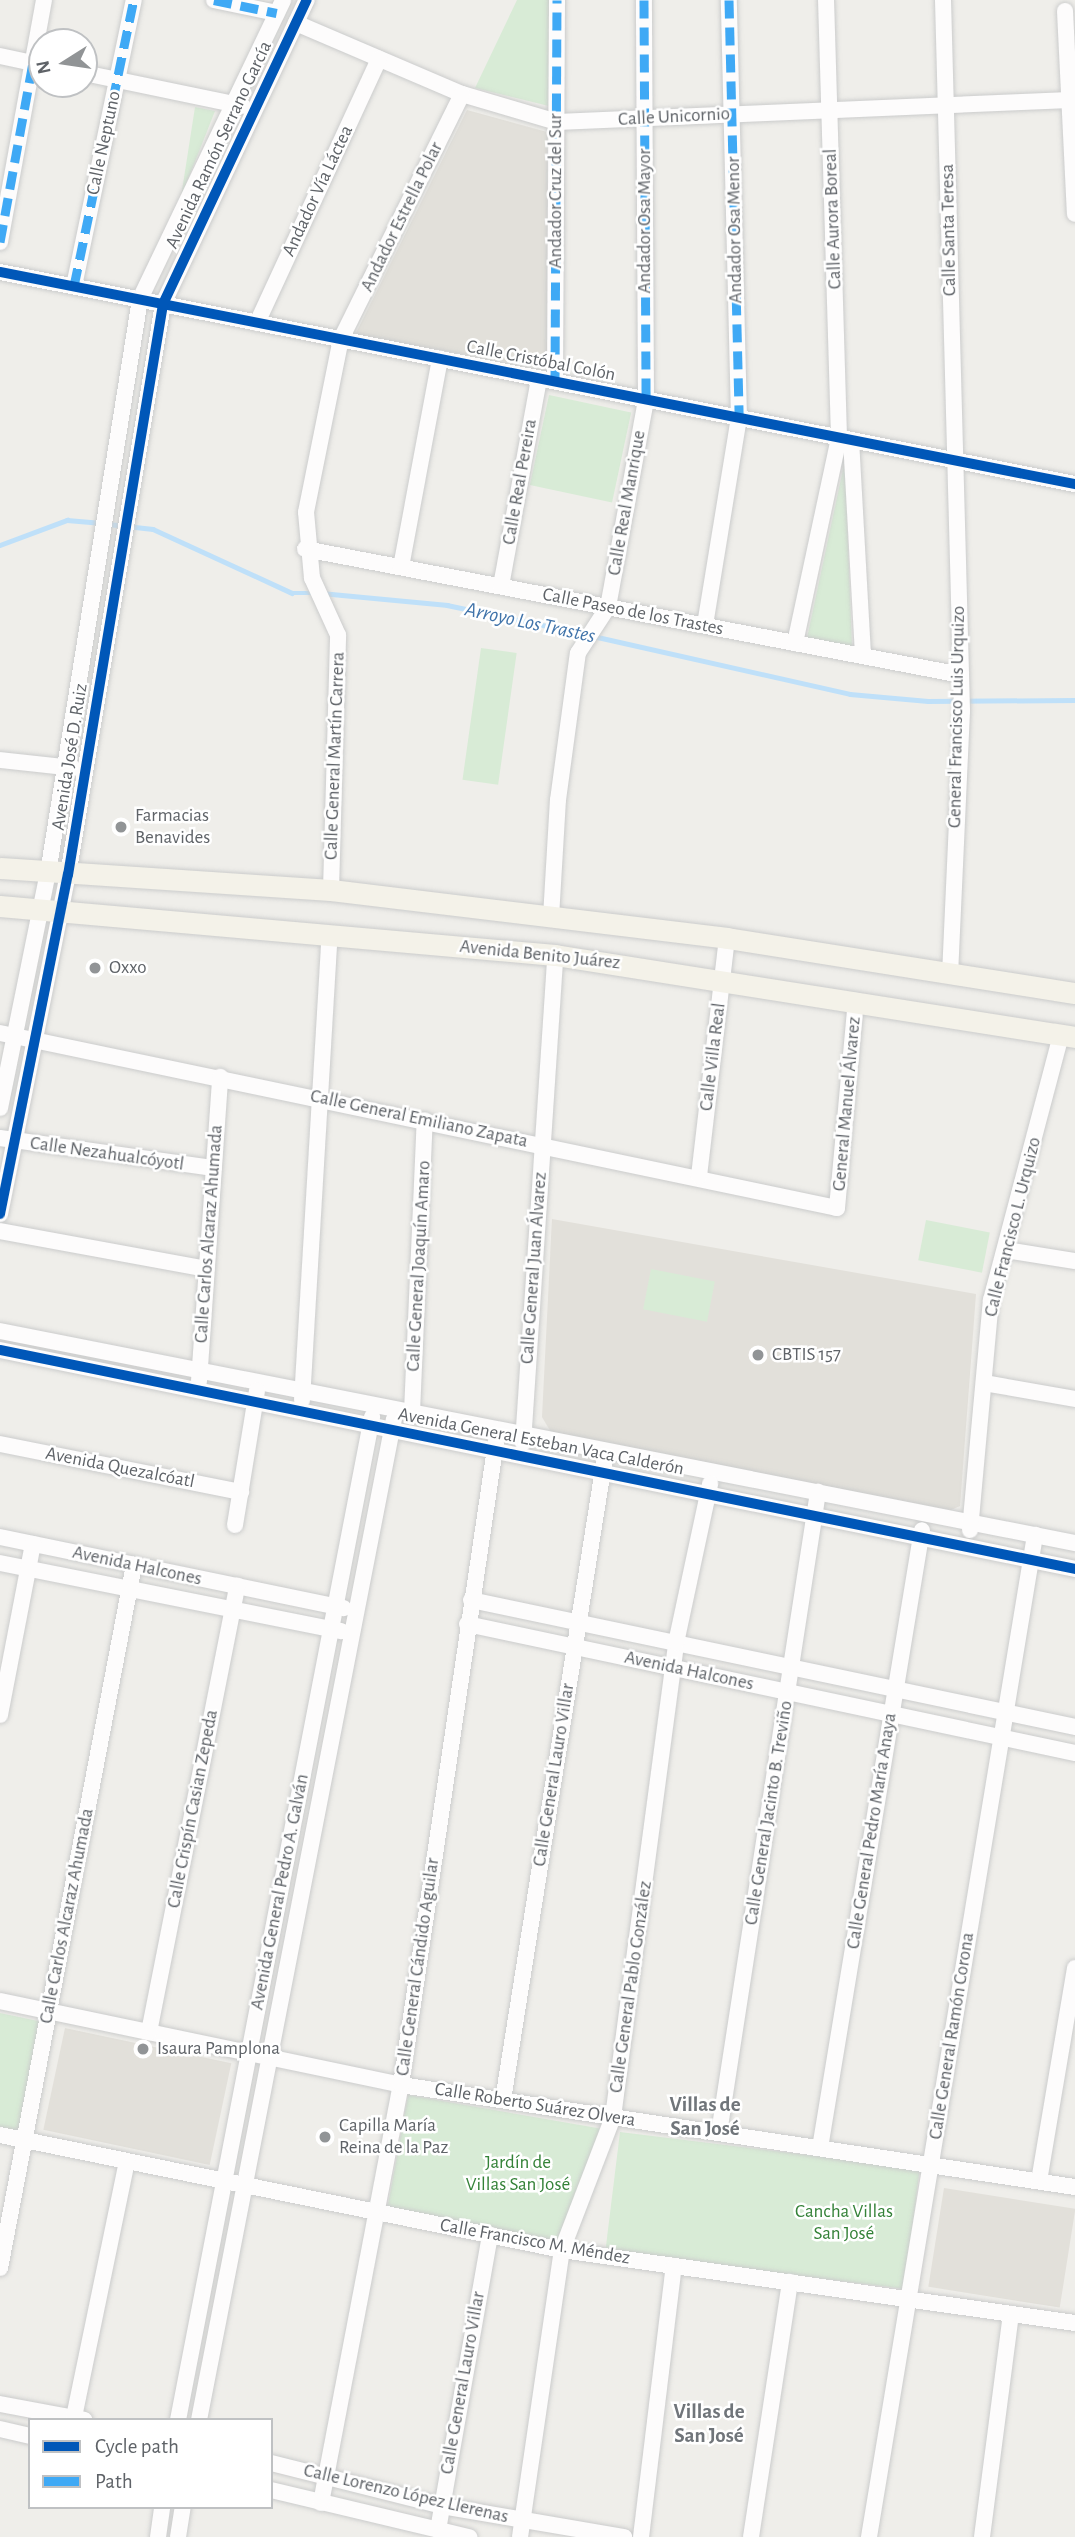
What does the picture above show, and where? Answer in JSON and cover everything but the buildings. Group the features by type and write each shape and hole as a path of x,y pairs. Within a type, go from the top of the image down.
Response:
{"main road":[{"name":"Avenida Benito Juárez","path":"0,868 58,874 331,890 727,938 1075,993"},
{"name":"Avenida Benito Juárez","path":"0,906 555,955 722,978 1068,1036"}],"street":[{"path":"41,28 44,0"},
{"name":"Calle Neptuno","path":"74,286 134,0"},
{"path":"214,0 280,6"},
{"name":"Avenida Ramón Serrano García","path":"163,304 307,0"},
{"name":"Andador Cruz del Sur","path":"547,380 556,122 557,0"},
{"name":"Andador Osa Mayor","path":"644,0 646,399"},
{"name":"Andador Osa Menor","path":"705,625 739,418 729,0"},
{"name":"Calle Aurora Boreal","path":"826,0 845,438 863,656"},
{"name":"Calle Santa Teresa","path":"943,0 954,460"},
{"name":"Avenida Ramón Serrano García","path":"139,299 280,6"},
{"path":"1066,9 1075,214"},
{"name":"Calle Unicornio","path":"296,23 462,94 556,122 1070,100"},
{"path":"0,56 28,62"},
{"name":"Andador Vía Láctea","path":"257,323 379,59"},
{"path":"98,76 256,108"},
{"name":"Andador Estrella Polar","path":"341,339 462,94"},
{"path":"0,242 30,98"},
{"name":"Calle Cristóbal Colón","path":"0,272 1075,484"},
{"name":"Avenida José D. Ruiz","path":"58,874 65,766 139,299"},
{"name":"Avenida José D. Ruiz","path":"0,1214 7,1140 35,1039 51,910 86,769 163,304"},
{"name":"Calle General Martín Carrera","path":"331,890 338,635 312,578 305,549 306,512 341,339"},
{"path":"401,567 440,359"},
{"name":"Calle Real Pereira","path":"501,586 547,380"},
{"name":"Calle Real Manrique","path":"608,607 646,399"},
{"path":"795,643 845,438"},
{"name":"General Francisco Luis Urquizo","path":"950,974 961,711 954,460"},
{"name":"Calle Paseo de los Trastes","path":"305,549 863,656 961,680"},
{"path":"551,917 558,800 578,653 608,607"},
{"path":"0,760 86,769"},
{"name":"Avenida José D. Ruiz","path":"0,1108 7,1034 51,910"},
{"path":"302,1411 330,934"},
{"name":"Calle Villa Real","path":"699,1176 727,938"},
{"name":"Calle General Juan Álvarez","path":"522,1456 555,955"},
{"name":"General Manuel Álvarez","path":"837,1208 856,1001"},
{"name":"Calle General Emiliano Zapata","path":"7,1034 699,1176 837,1208"},
{"name":"Calle Francisco L. Urquizo","path":"967,1547 992,1300 1068,1036"},
{"name":"Calle Carlos Alcaraz Ahumada","path":"198,1390 220,1077"},
{"name":"Calle General Joaquín Amaro","path":"412,1412 425,1120"},
{"name":"Calle Nezahualcóyotl","path":"7,1140 214,1168"},
{"path":"0,1231 207,1269"},
{"path":"1006,1250 1075,1261"},
{"name":"Avenida General Esteban Vaca Calderón","path":"0,1331 1075,1542"},
{"name":"Avenida General Esteban Vaca Calderón","path":"0,1350 1072,1568"},
{"path":"235,1525 259,1382"},
{"path":"984,1383 1075,1399"},
{"name":"Avenida General Pedro A. Galván","path":"178,2418 374,1405"},
{"name":"Avenida General Pedro A. Galván","path":"199,2418 396,1409"},
{"name":"Calle General Cándido Aguilar","path":"321,2503 401,2085 467,1624 498,1429"},
{"name":"Avenida Quezalcóatl","path":"0,1444 241,1492"},
{"name":"Calle General Lauro Villar","path":"503,2100 606,1450"},
{"name":"Calle General Pablo González","path":"521,2529 562,2250 613,2117 676,1643 713,1471"},
{"name":"Calle General Jacinto B. Treviño","path":"719,2133 818,1492"},
{"name":"Calle General Pedro María Anaya","path":"820,2148 925,1513"},
{"name":"Calle General Ramón Corona","path":"869,2537 1035,1535"},
{"name":"Avenida Halcones","path":"0,1537 356,1611"},
{"path":"1072,1568 1075,1542"},
{"path":"0,1715 33,1544"},
{"name":"Avenida Halcones","path":"0,1563 352,1633"},
{"name":"Calle Carlos Alcaraz Ahumada","path":"0,2268 134,1565"},
{"name":"Calle Crispín Casian Zepeda","path":"149,2032 237,1586"},
{"name":"Avenida Halcones","path":"471,1600 1075,1727"},
{"name":"Avenida Halcones","path":"467,1624 1075,1753"},
{"path":"1039,2181 1075,1968"},
{"name":"Calle Roberto Suárez Olvera","path":"0,2001 401,2085 1075,2187"},
{"name":"Calle Francisco M. Méndez","path":"0,2135 562,2250 1075,2323"},
{"path":"0,2404 79,2418 127,2161"},
{"name":"Calle General Lauro Villar","path":"438,2530 490,2235"},
{"path":"640,2537 674,2266"},
{"path":"751,2537 790,2282"},
{"path":"982,2537 1011,2314"},
{"path":"0,2429 28,2435"},
{"name":"Calle Lorenzo López Llerenas","path":"273,2464 521,2529 624,2537"},
{"name":"Calle Lorenzo López Llerenas","path":"273,2491 470,2537"},
{"path":"158,2537 162,2509"},
{"path":"178,2537 183,2509"}],"shaded area":[{"path":"467,110 547,132 548,369 355,335"},
{"name":"CBTIS 157","path":"552,1219 976,1294 960,1506 951,1510 552,1434 542,1417"},
{"path":"65,2028 231,2063 210,2165 43,2130"},
{"path":"944,2188 1075,2209 1060,2308 928,2287"}],"green space":[{"path":"517,0 550,0 549,106 475,88"},
{"path":"195,107 215,111 181,197"},
{"path":"549,395 631,412 612,502 530,485"},
{"path":"845,460 852,647 807,638"},
{"path":"481,648 517,653 498,785 462,780"},
{"path":"926,1220 990,1232 982,1273 918,1260"},
{"path":"651,1269 715,1281 707,1322 643,1309"},
{"path":"0,2013 43,2022 20,2134 0,2130"},
{"name":"Jardín de Villas San José","path":"408,2095 603,2129 557,2242 387,2210"},
{"name":"Cancha Villas San José","path":"620,2132 920,2169 905,2289 605,2252"}],"waterway":[{"name":"Arroyo Los Trastes","path":"0,545 67,520 99,523"},
{"name":"Arroyo Los Trastes","path":"108,524 153,529 292,593 313,593"},
{"name":"Arroyo Los Trastes","path":"321,593 447,605 585,634"},
{"name":"Arroyo Los Trastes","path":"593,636 850,694 928,701 1075,700"}],"marked path":[{"path":"74,286 134,0"},
{"path":"214,0 277,13"},
{"path":"555,381 557,0"},
{"path":"644,0 646,399"},
{"path":"729,0 739,418"},
{"path":"0,242 28,90"}],"cycle path":[{"path":"0,1214 68,875 163,304 307,0"},
{"path":"0,272 1075,484"},
{"path":"0,1350 1075,1569"}],"place":[{"name":"Farmacias Benavides","path":"121,827"},
{"name":"Oxxo","path":"95,968"},
{"name":"CBTIS 157","path":"758,1355"},
{"name":"Isaura Pamplona","path":"143,2049"},
{"name":"Capilla María Reina de la Paz","path":"325,2137"}],"district":[{"name":"Villas de San José","path":"705,2117"},
{"name":"Villas de San José","path":"709,2424"}]}
